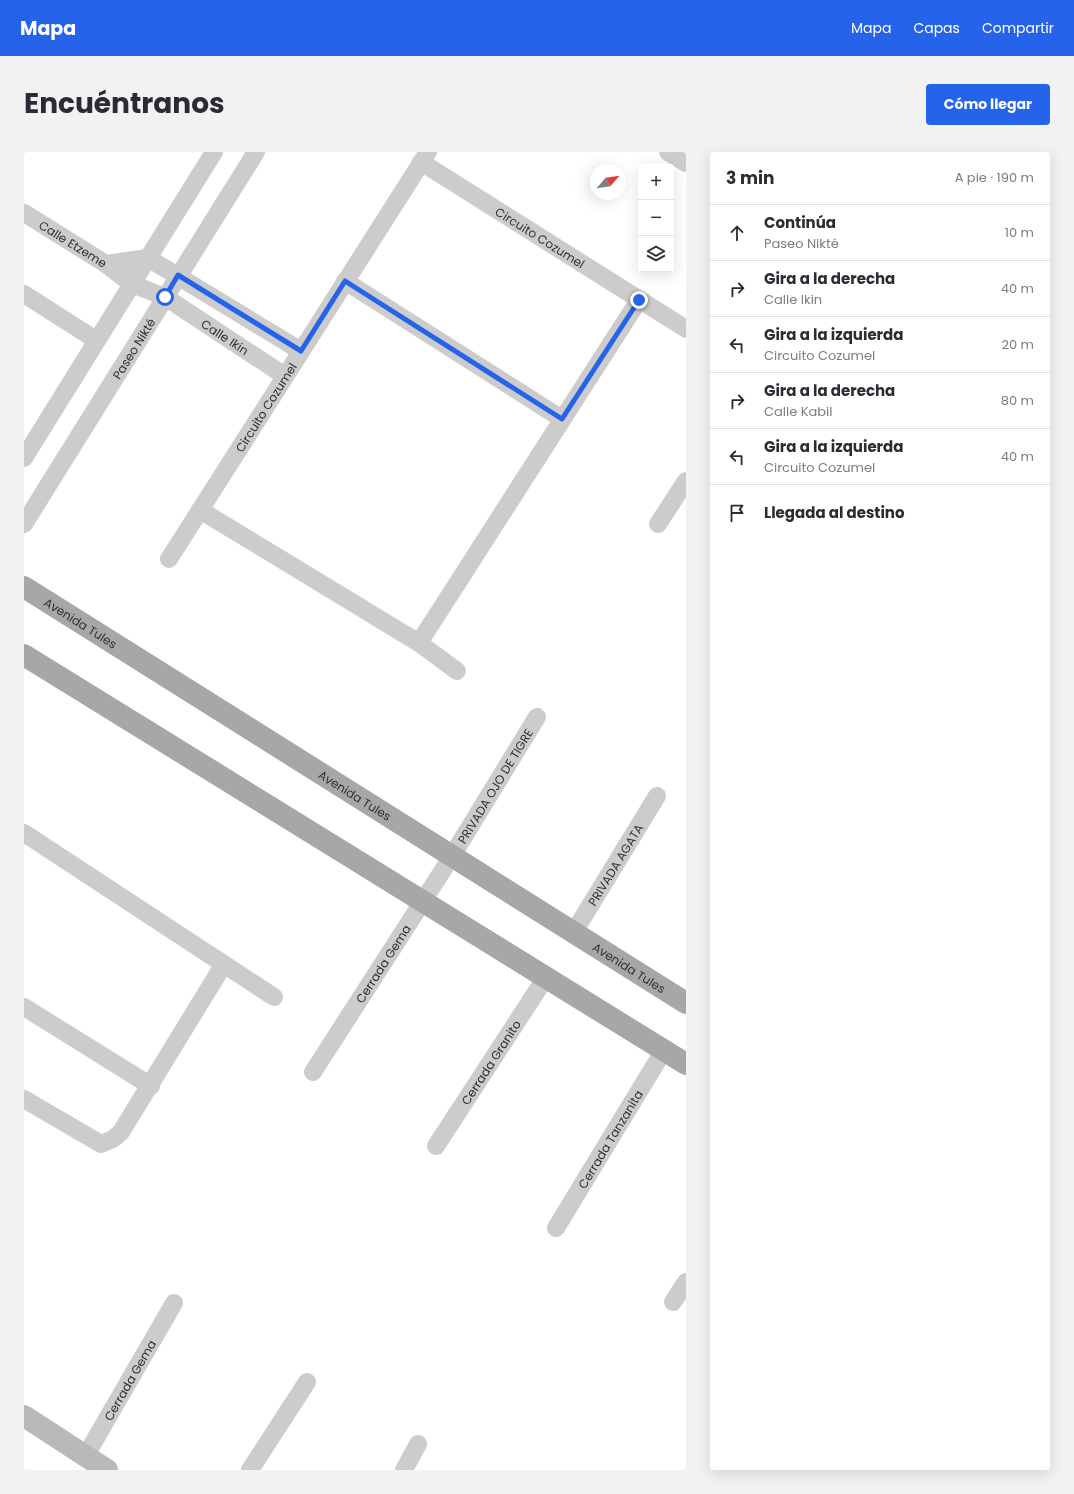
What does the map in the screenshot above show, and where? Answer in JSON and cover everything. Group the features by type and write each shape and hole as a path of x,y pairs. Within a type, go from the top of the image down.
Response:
{"main road":[{"name":"Avenida Tules","path":"24,587 686,1003"},
{"path":"24,655 423,900 686,1064"},
{"path":"24,1416 107,1470"}],"street":[{"path":"24,458 214,152"},
{"name":"Paseo Nikté","path":"24,524 256,152"},
{"path":"668,152 686,163"},
{"name":"Circuito Cozumel","path":"169,559 424,157 639,300 686,329"},
{"name":"Calle Etzeme","path":"24,213 106,264 148,258"},
{"path":"148,258 301,351"},
{"path":"106,264 132,284"},
{"path":"345,281 562,419"},
{"name":"Calle Ikin","path":"132,284 165,297 285,376"},
{"path":"24,294 96,340"},
{"path":"419,643 639,300"},
{"path":"658,524 686,481"},
{"path":"200,510 419,643 457,671"},
{"name":"PRIVADA OJO DE TIGRE","path":"452,856 537,717"},
{"name":"PRIVADA AGATA","path":"574,932 657,796"},
{"path":"24,833 274,997"},
{"name":"Cerrada Gema","path":"313,1072 452,856"},
{"path":"24,1100 101,1144 113,1139 121,1132 151,1086 224,964"},
{"name":"Cerrada Granito","path":"436,1146 546,977"},
{"path":"24,1008 151,1086"},
{"name":"Cerrada Tanzanita","path":"556,1228 664,1050"},
{"path":"673,1302 686,1282"},
{"name":"Cerrada Gema","path":"85,1457 174,1303"},
{"path":"250,1470 307,1382"},
{"path":"404,1470 418,1444"}],"route":[{"path":"165,297 178,275 301,351 345,281 562,419 639,300"}]}
